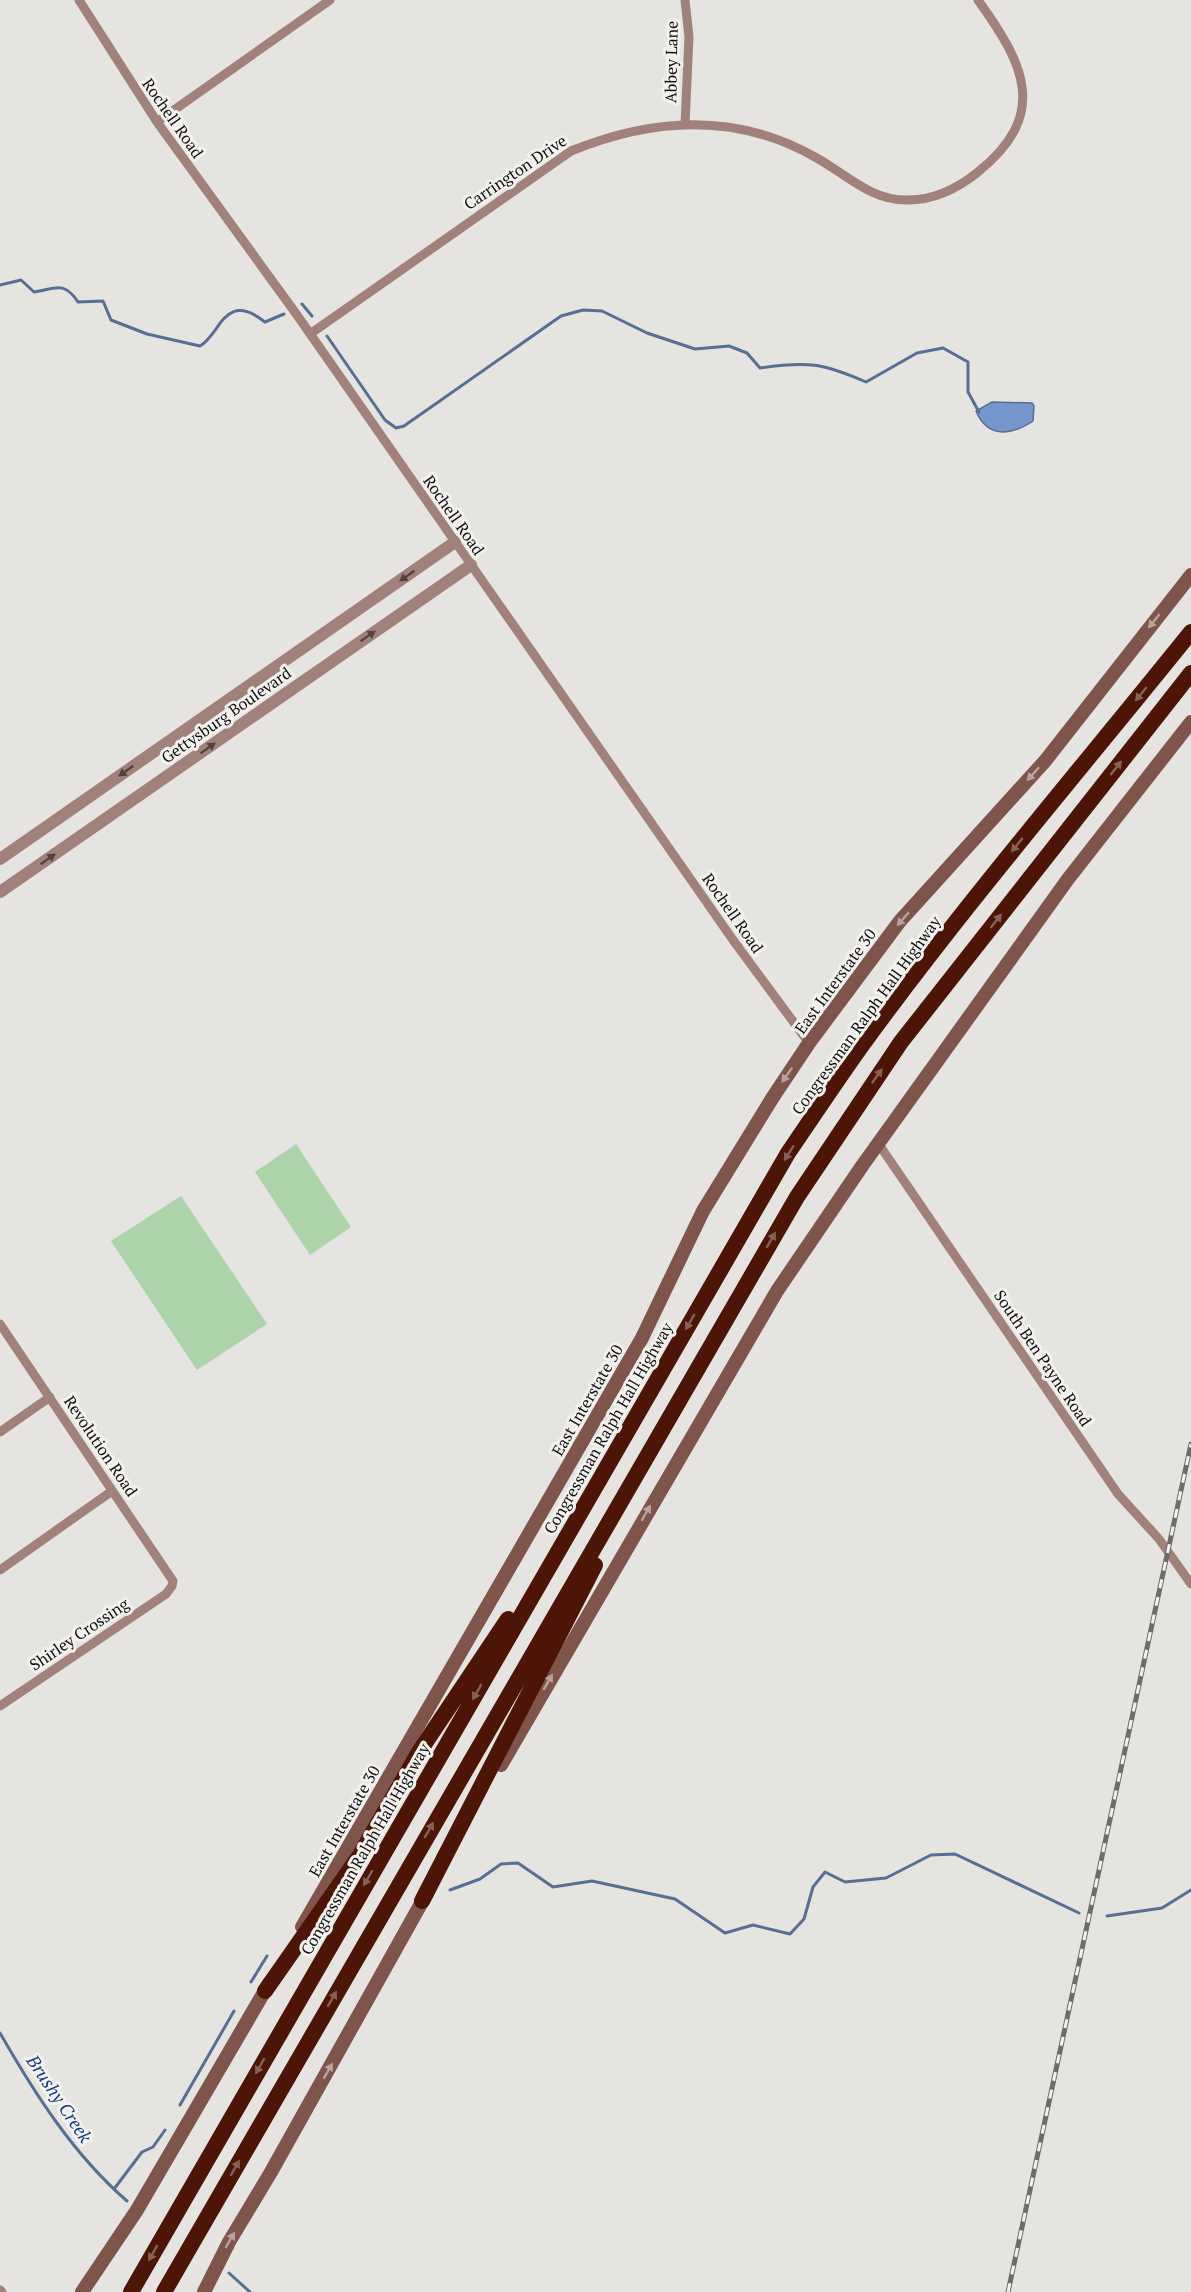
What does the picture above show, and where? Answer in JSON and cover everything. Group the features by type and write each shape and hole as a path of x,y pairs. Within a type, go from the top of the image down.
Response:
{"highway":[{"name":"Congressman Ralph Hall Highway","path":"131,2292 789,1153 860,1049 1015,847 1191,632"},
{"path":"164,2292 796,1197 901,1042 1191,673"},
{"path":"422,1901 585,1584 742,1290"},
{"path":"265,1990 354,1864 425,1742 488,1647 558,1550"}],"main road":[{"name":"East Interstate 30","path":"82,2292 137,2210 642,1338 703,1211 738,1150 809,1044 900,921 1045,761 1191,575"},
{"path":"204,2292 229,2242 271,2172 422,1901 777,1291 878,1143 1068,879 1191,722"}],"street":[{"name":"Rochell Road","path":"79,0 157,122 310,334 809,1044"},
{"path":"157,122 330,0"},
{"name":"Abbey Lane","path":"685,0 689,37 685,124"},
{"name":"Carrington Drive","path":"310,334 571,151 607,136 649,127 685,124 730,127 762,135 814,156 865,190 884,196 907,200 930,198 950,191 978,172 1007,145 1017,126 1020,110 1022,87 1016,58 978,0"},
{"name":"Gettysburg Boulevard","path":"0,859 455,542"},
{"name":"Gettysburg Boulevard","path":"0,892 471,565"},
{"name":"South Ben Payne Road","path":"878,1143 1118,1494 1159,1539 1191,1584"},
{"name":"Revolution Road","path":"0,1324 170,1575 172,1586"},
{"path":"0,1432 50,1397"},
{"path":"0,1570 112,1491"},
{"name":"Shirley Crossing","path":"0,1706 166,1594 172,1586"}],"green space":[{"path":"296,1144 351,1227 310,1255 255,1172"},
{"path":"181,1196 267,1324 197,1370 111,1241"}],"water":[{"path":"992,402 1032,403 1034,406 1033,421 1008,432 993,430 986,426 976,411"}],"waterway":[{"path":"0,285 21,280 34,292 62,288 73,295 78,302 103,301 111,320 147,334 200,346 232,312 251,313 265,322 284,314"},
{"path":"302,304 312,316"},
{"path":"327,336 385,420 396,428 404,426 561,316 583,310 602,311 647,333 695,349 729,346 747,353 760,368 814,365 826,367 866,382 917,353 943,348 968,362 968,392 979,412"},
{"path":"450,1890 480,1879 501,1864 518,1863 553,1887 592,1881 675,1899 725,1933 753,1925 790,1934 804,1919 813,1887 825,1872 845,1882 886,1878 931,1855 955,1854 1079,1913"},
{"path":"1107,1916 1162,1908 1191,1890"},
{"path":"251,1982 267,1956"},
{"path":"180,2105 234,2011"},
{"name":"Brushy Creek","path":"0,2033 56,2122 89,2164 127,2201"},
{"path":"114,2189 142,2152 153,2147 165,2130"},
{"name":"Brushy Creek","path":"229,2273 250,2292"}],"railway":[{"path":"1008,2292 1191,1444"}]}
